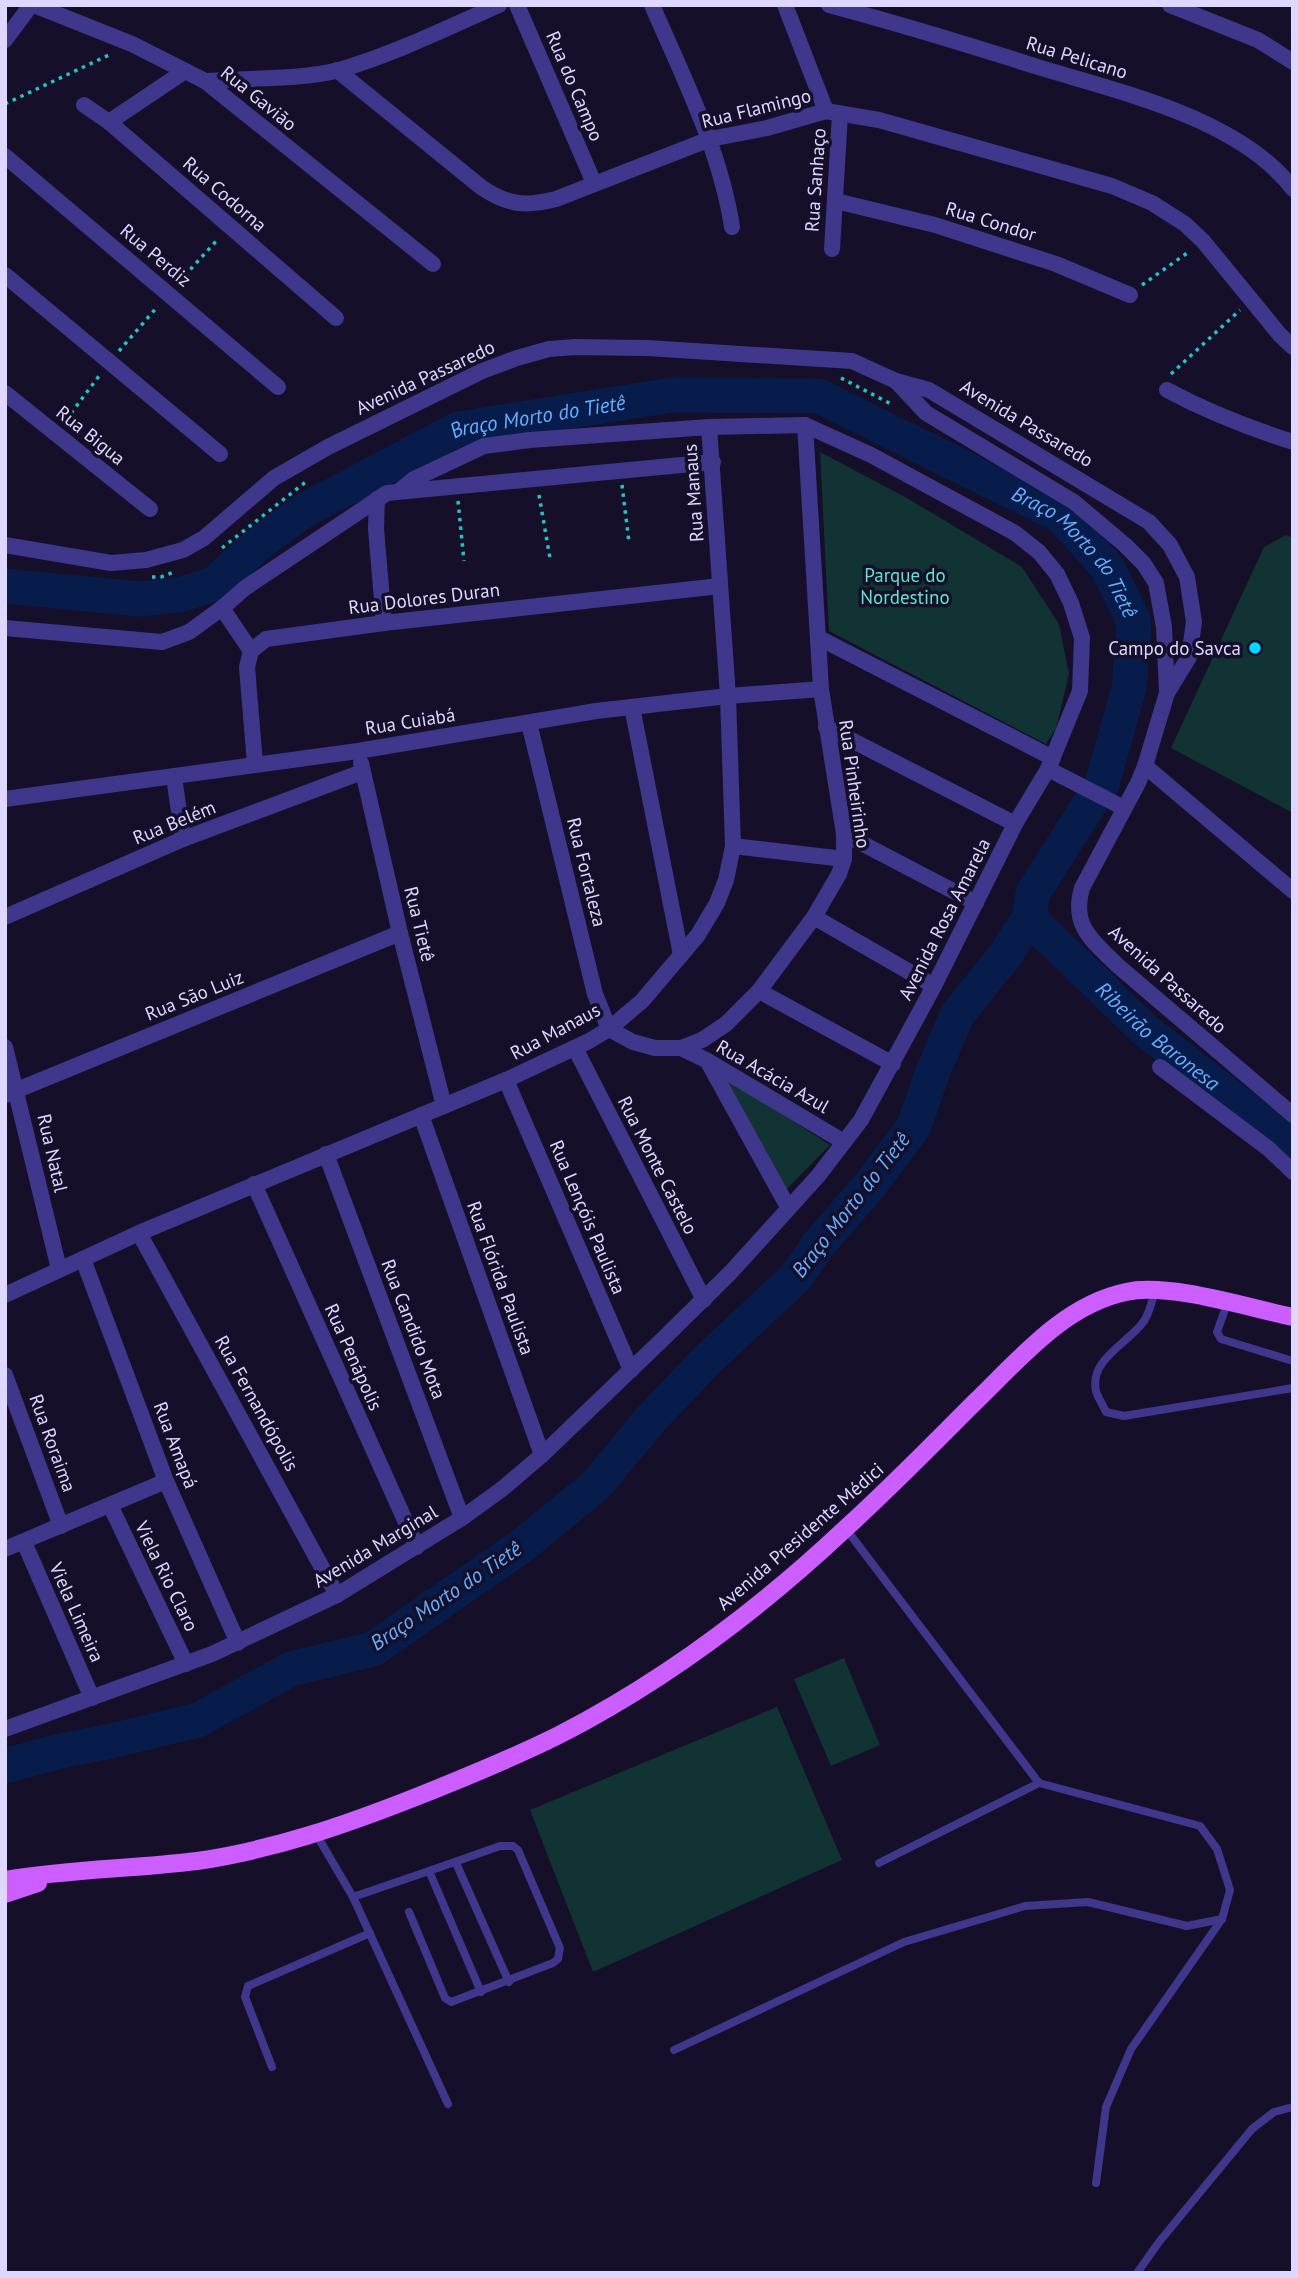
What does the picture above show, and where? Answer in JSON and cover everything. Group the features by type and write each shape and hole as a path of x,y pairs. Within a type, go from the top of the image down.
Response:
{"main road":[{"name":"Avenida Presidente Médici","path":"5,1880 197,1861 248,1852 347,1825 455,1782 555,1737 618,1703 696,1651 766,1599 846,1529 1061,1322 1092,1302 1128,1291 1156,1289 1293,1317"},
{"name":"Avenida Presidente Médici","path":"5,1894 64,1873"}],"street":[{"path":"5,40 32,5"},
{"name":"Rua Gavião","path":"32,5 132,44 205,80 433,264"},
{"path":"205,80 302,75 337,70 439,32 499,5"},
{"name":"Rua do Campo","path":"517,5 594,183"},
{"path":"652,5 710,139 727,195 732,227"},
{"name":"Rua Sanhaço","path":"785,5 833,113 836,201 831,249"},
{"name":"Rua Pelicano","path":"829,5 911,27 1150,101 1211,126 1258,155 1293,189"},
{"path":"1170,5 1258,40 1293,62"},
{"name":"Rua Flamingo","path":"337,70 481,187 505,202 541,203 556,199 710,139 833,113 879,120 1112,186 1152,203 1185,224 1203,241 1293,347"},
{"path":"109,122 185,71"},
{"name":"Rua Codorna","path":"83,105 109,122 336,318"},
{"name":"Rua Perdiz","path":"5,156 278,387"},
{"name":"Rua Condor","path":"836,201 935,225 1044,260 1130,295"},
{"path":"5,275 220,454"},
{"name":"Avenida Passaredo","path":"5,545 111,563 146,560 183,550 204,538 274,478 328,447 482,371 549,349 575,346 647,348 852,361 896,381 941,396 1149,522 1170,545 1187,577 1195,622 1189,657 1167,693 1145,766 1082,888 1078,902 1079,915 1084,929 1117,965 1293,1115"},
{"name":"Avenida Passaredo","path":"896,381 926,413 1074,502 1144,564 1156,583 1164,627 1167,693"},
{"path":"1167,390 1233,422 1293,442"},
{"name":"Rua Bigua","path":"5,393 150,509"},
{"path":"399,491 414,479 484,446 530,440 709,427 805,425"},
{"name":"Rua Pinheirinho","path":"609,1029 642,1045 681,1048 702,1040 726,1024 759,991 814,917 832,888 844,859 844,834 821,689 805,425"},
{"name":"Avenida Rosa Amarela","path":"704,1300 788,1207 866,1112 934,986 1015,824 1051,764 1080,691 1082,638 1071,603 1057,574 1039,552 1015,533 872,455 805,425"},
{"name":"Rua Manaus","path":"5,1295 139,1233 506,1080 575,1048 609,1029 642,1001 698,935 717,903 726,880 733,846 729,696 709,427"},
{"path":"5,628 162,642 188,632 245,588 387,494 713,462"},
{"path":"377,499 376,529 384,623"},
{"name":"Rua Dolores Duran","path":"251,651 263,640 276,636 720,586"},
{"path":"222,608 251,651 247,681 255,764"},
{"path":"819,638 1051,764 1125,808"},
{"name":"Rua Cuiabá","path":"5,799 358,751 632,707 821,689"},
{"path":"632,707 681,955"},
{"name":"Rua Fortaleza","path":"529,723 595,994 609,1029"},
{"path":"826,727 1015,824"},
{"name":"Rua Tietê","path":"358,751 444,1106"},
{"path":"1145,766 1293,891"},
{"name":"Rua Belém","path":"5,917 183,839 362,772"},
{"path":"174,776 183,839"},
{"path":"844,834 976,903"},
{"path":"733,846 844,859"},
{"path":"814,917 934,986"},
{"name":"Rua São Luiz","path":"11,1092 400,933"},
{"path":"759,991 893,1064"},
{"name":"Rua Natal","path":"5,1046 11,1092 59,1269"},
{"name":"Rua Monte Castelo","path":"575,1048 704,1300"},
{"name":"Rua Acácia Azul","path":"681,1048 844,1142"},
{"path":"708,1062 788,1207"},
{"path":"1160,1067 1269,1149 1293,1171"},
{"name":"Rua Lençóis Paulista","path":"506,1080 631,1370"},
{"name":"Rua Flórida Paulista","path":"421,1115 542,1455"},
{"name":"Rua Candido Mota","path":"326,1154 462,1518"},
{"name":"Rua Penápolis","path":"254,1184 417,1547"},
{"name":"Rua Fernandópolis","path":"139,1233 337,1595"},
{"name":"Rua Amapá","path":"83,1259 166,1481 239,1643"},
{"name":"Avenida Marginal","path":"5,1729 239,1643 337,1595 417,1547 462,1518 542,1455 704,1300"},
{"name":"Rua Roraima","path":"5,1375 61,1526"},
{"path":"5,1549 166,1481"},
{"name":"Viela Rio Claro","path":"110,1505 186,1664"},
{"name":"Viela Limeira","path":"24,1542 92,1698"}],"lane":[{"path":"1156,1289 1146,1318 1132,1336 1108,1354 1097,1375 1096,1390 1105,1412 1124,1416 1293,1388"},
{"path":"1227,1304 1217,1332 1221,1339 1293,1362"},
{"path":"846,1529 1039,1783 1200,1826 1217,1849 1230,1890 1222,1919 1131,2049 1106,2107 1096,2183"},
{"path":"879,1863 1039,1783"},
{"path":"316,1834 353,1897 448,2104"},
{"path":"353,1897 506,1844 518,1850 560,1948 560,1954 554,1963 509,1982 454,2002 448,2001 409,1912"},
{"path":"456,1863 509,1982"},
{"path":"429,1871 481,1992"},
{"path":"674,2050 904,1942 1025,1906 1088,1902 1187,1926 1222,1919"},
{"path":"272,2067 245,1997 248,1986 370,1933"},
{"path":"1137,2273 1184,2210 1252,2129 1274,2112 1293,2107"}],"path":[{"path":"5,104 132,44"},
{"path":"55,433 110,362 230,227"},
{"path":"1130,295 1203,241"},
{"path":"1167,390 1165,382 1171,374 1251,299"},
{"path":"832,374 881,397 904,412"},
{"path":"620,471 629,542"},
{"path":"220,549 316,474"},
{"path":"536,478 550,558"},
{"path":"456,487 464,561"},
{"path":"148,577 161,577 183,568"}],"green space":[{"name":"Parque do Nordestino","path":"820,452 907,498 1022,567 1059,624 1069,674 1056,728 1046,744 829,631"},
{"name":"Campo do Savca","path":"1286,535 1293,538 1293,813 1171,748 1264,547"},
{"path":"722,1075 830,1145 787,1189"},
{"path":"844,1658 880,1745 831,1766 794,1679"},
{"path":"777,1707 842,1860 593,1972 530,1810"}],"waterway":[{"name":"Braço Morto do Tietê","path":"5,586 140,599 179,595 214,584 257,545 303,511 458,429 672,395 819,396 1061,516 1107,567 1134,622 1129,688 1102,784 1033,893 1029,918 1006,954 957,1015 914,1126 870,1185 818,1245 796,1277 707,1360 650,1420 597,1484 523,1545 373,1649 291,1669 198,1720 5,1766"},
{"name":"Ribeirão Baronesa","path":"1029,918 1145,1030 1293,1146"}],"place":[{"name":"Campo do Savca","path":"1255,648"}]}
